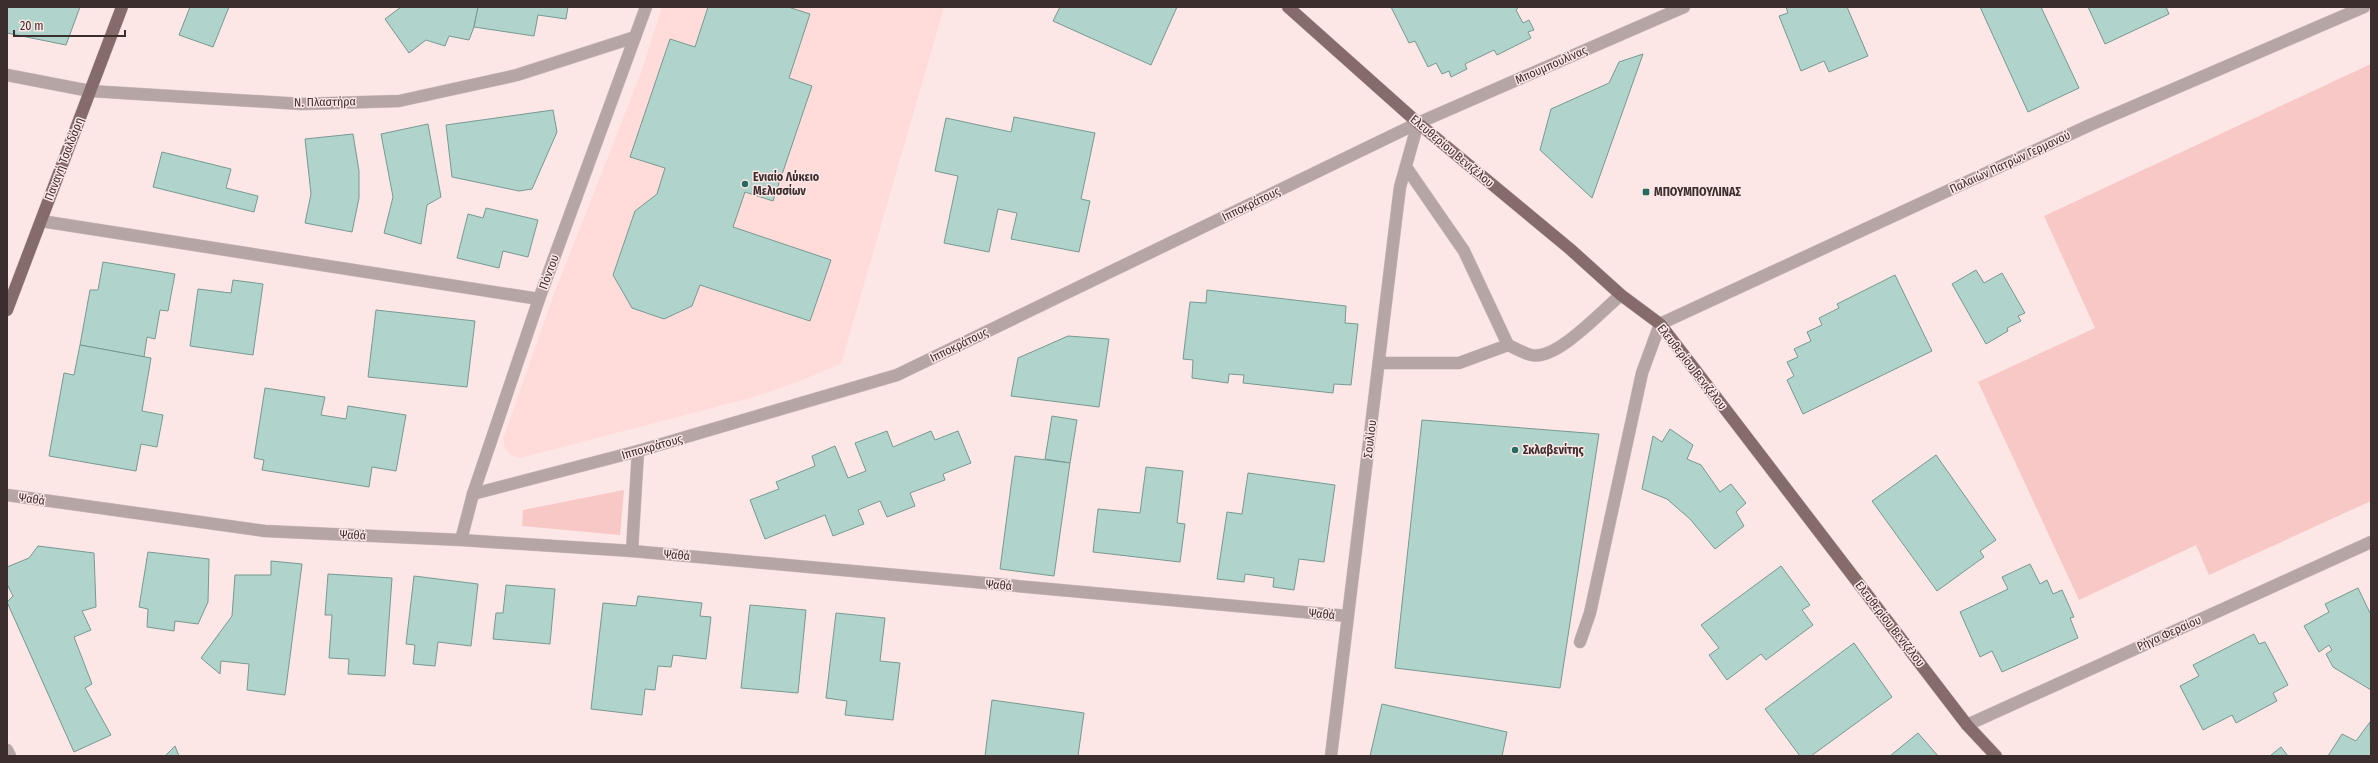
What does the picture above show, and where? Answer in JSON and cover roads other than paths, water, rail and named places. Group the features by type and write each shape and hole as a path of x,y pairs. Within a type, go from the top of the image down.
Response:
{"main road":[{"name":"Παναγή Τσαλδάρη","path":"7,310 122,7"},
{"name":"Ελευθερίου Βενιζέλου","path":"1288,7 1418,123 1570,249 1620,295 1660,324 1967,724 1996,756"}],"street":[{"name":"Πόντου","path":"461,540 473,494 539,299 646,7"},
{"name":"Μπουμπουλίνας","path":"1418,123 1684,7"},
{"name":"Παλαιών Πατρών Γερμανού","path":"1660,324 2090,125 2364,7"},
{"name":"Ν. Πλαστήρα","path":"7,76 90,90 301,104 399,101 517,75 636,37"},
{"name":"Σουλίου","path":"1331,756 1347,616 1380,363 1396,211 1418,123"},
{"name":"Ιπποκράτους","path":"473,494 638,451 898,375 1418,123"},
{"path":"1406,167 1464,251 1508,345 1531,355 1547,354 1562,346 1620,295"},
{"path":"41,221 539,299"},
{"path":"1580,642 1590,613 1642,374 1660,324"},
{"path":"1380,363 1459,363 1508,345"},
{"path":"632,551 638,451"},
{"name":"Ψαθά","path":"7,495 265,531 461,540 632,551 1347,616"},
{"name":"Ρήγα Φεραίου","path":"1967,724 2371,542"},
{"path":"7,750 10,756"}],"place":[{"name":"Ενιαίο Λύκειο Μελισσίων","path":"745,184"},
{"name":"ΜΠΟΥΜΠΟΥΛΙΝΑΣ","path":"1646,192"},
{"name":"Σκλαβενίτης","path":"1515,450"}]}
